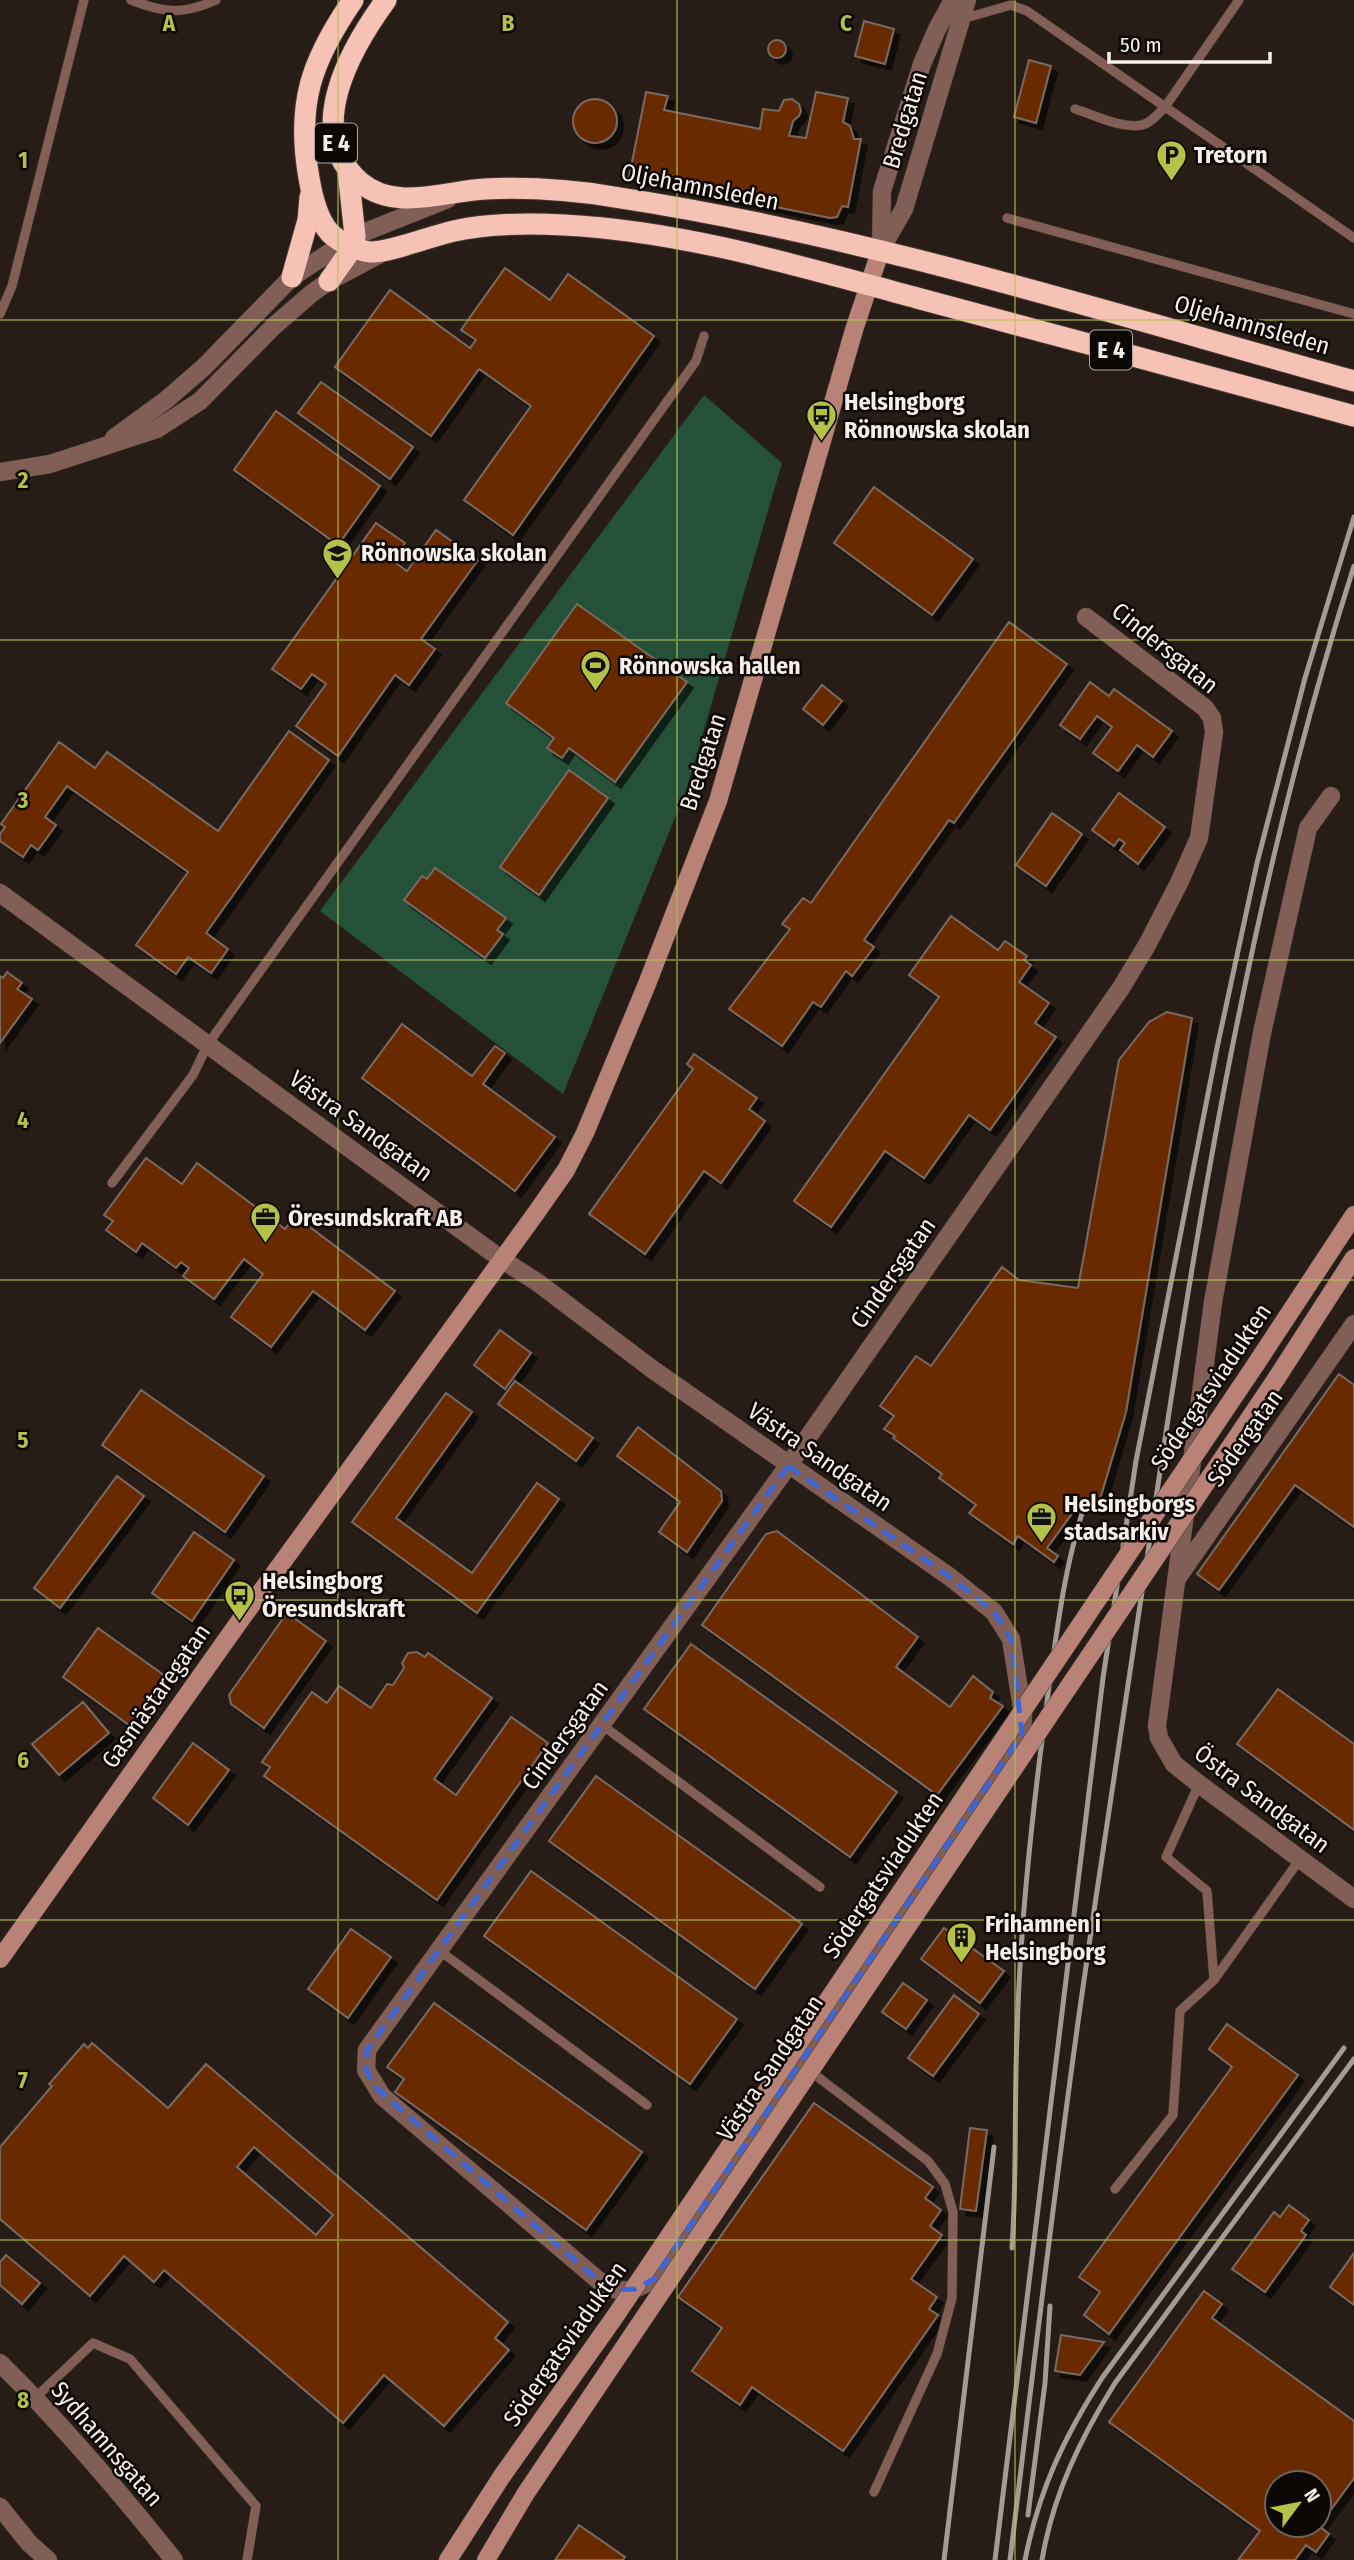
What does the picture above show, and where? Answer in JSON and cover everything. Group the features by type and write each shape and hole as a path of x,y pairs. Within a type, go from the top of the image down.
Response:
{"highway":[{"name":"E 4","path":"353,0 320,52 308,93 304,137 311,191 331,233 369,252 387,250"},
{"name":"E 4","path":"386,0 353,50 338,90 334,130 340,158 348,171 373,192 404,198 465,193"},
{"path":"329,281 347,259 350,241 348,171"},
{"name":"Oljehamnsleden","path":"465,193 481,189 499,189 603,195 881,249 1354,381"},
{"path":"292,276 308,220 311,191"},
{"name":"Oljehamnsleden","path":"387,250 458,230 513,223 569,225 655,235 720,248 869,285 1354,416"}],"main road":[{"name":"Bredgatan","path":"501,1259 566,1170 585,1133 695,861 737,740 851,339 881,249"},
{"name":"Södergatsviadukten","path":"448,2560 502,2476 629,2295 1256,1364 1354,1214"},
{"name":"Södergatsviadukten","path":"486,2560 526,2493 1354,1258"},
{"name":"Gasmästaregatan","path":"0,1959 501,1259"}],"street":[{"name":"Bredgatan","path":"881,249 882,191 922,64 953,0"},
{"name":"Bredgatan","path":"881,249 904,209 967,0"},
{"name":"Oljehamnsleden","path":"102,446 166,400 204,367 292,276 350,241 465,193"},
{"name":"Oljehamnsleden","path":"7,471 50,464 157,429 200,401 312,293 387,250"},
{"name":"Cindersgatan","path":"670,2264 654,2279 635,2289 614,2290 609,2287 423,2131 376,2088 366,2070 367,2050 789,1466 1121,988 1179,883 1199,838 1214,732 1212,718 1205,708 1086,617"},
{"path":"1176,1580 1213,1302 1262,1033 1308,828 1331,796"},
{"name":"Västra Sandgatan","path":"0,893 501,1259 789,1466 950,1577 994,1612 1010,1639 1023,1714 1022,1734 670,2264"},
{"name":"Södergatan","path":"1176,1580 1354,1324"},
{"name":"Östra Sandgatan","path":"1176,1580 1157,1726 1158,1738 1165,1752 1199,1784 1354,1899"},
{"name":"Sydhamnsgatan","path":"0,2363 122,2495 174,2560"},
{"path":"0,2507 29,2543 48,2560"}],"lane":[{"path":"0,314 12,286 84,0"},
{"path":"131,0 162,12 196,9 216,0"},
{"path":"1075,109 1123,124 1144,125 1165,107 1239,0"},
{"path":"961,19 1003,7 1018,7 1354,237"},
{"path":"1007,218 1354,314"},
{"path":"112,1183 193,1075 208,1044 688,372 704,336"},
{"path":"602,1725 820,1887"},
{"path":"1199,1784 1166,1857 1207,1891 1214,1980"},
{"path":"1115,2189 1173,2115 1180,2011 1214,1980 1300,1859"},
{"path":"440,1951 647,2105"},
{"path":"801,2065 928,2161 945,2184 953,2212 952,2298 937,2354 874,2492"},
{"path":"35,2398 93,2343 130,2359 256,2506 247,2560"}],"highlighted area":[{"path":"788,1466 950,1577 994,1612 1011,1639 1022,1734 654,2279 635,2289 614,2290 598,2280 376,2088 366,2070 367,2050"}],"green space":[{"path":"704,395 782,463 687,788 563,1094 320,911"}],"building":[{"path":"864,21 894,29 885,64 855,56"},
{"path":"777,40 783,43 786,49 783,55 777,58 771,55 768,49 771,43"},
{"path":"1029,60 1051,66 1036,123 1014,117"},
{"path":"646,92 668,96 664,110 760,129 763,109 779,111 784,100 792,99 799,104 801,111 793,121 789,136 806,138 816,92 848,98 843,122 850,126 854,139 861,139 848,207 842,206 837,217 830,218 629,177"},
{"path":"595,99 604,100 611,105 616,112 616,130 611,137 604,142 595,143 586,142 579,137 574,130 573,121 574,112 579,105 586,100"},
{"path":"505,268 550,300 568,274 654,336 513,535 464,500 531,406 479,369 431,436 335,367 390,290 470,348 476,340 461,330"},
{"path":"321,382 413,447 390,479 298,413"},
{"path":"276,411 380,486 338,545 234,470"},
{"path":"874,487 973,559 932,615 834,543"},
{"path":"376,523 405,543 393,561 407,571 436,530 478,560 421,639 435,649 409,685 395,675 338,756 296,726 326,684 312,674 301,689 272,669"},
{"name":"Rönnowska hallen","path":"577,604 687,682 615,782 569,748 562,758 547,748 554,738 506,703"},
{"path":"1009,622 1067,664 954,823 949,820 864,940 874,947 852,976 846,971 821,1007 813,1002 782,1046 729,1009 790,929 782,924 803,898 811,903"},
{"path":"1090,682 1109,696 1114,689 1172,731 1153,757 1137,745 1118,771 1093,753 1112,727 1097,716 1080,739 1060,725"},
{"path":"822,685 842,701 823,725 803,709"},
{"path":"289,731 329,760 206,933 228,949 211,973 188,957 176,974 136,945 188,872 67,786 45,817 56,825 38,850 31,845 23,857 0,841 0,834 5,827 1,824 59,742 95,768 107,752 218,831"},
{"path":"569,770 608,798 539,895 500,867"},
{"path":"1119,793 1165,827 1138,864 1120,850 1125,843 1119,839 1114,846 1092,830"},
{"path":"1052,813 1082,834 1046,886 1016,865"},
{"path":"435,868 506,918 497,930 503,934 485,958 404,900 422,876 427,879"},
{"path":"951,916 998,950 1005,941 1027,956 1024,960 1031,965 1019,982 1049,1003 1035,1023 1056,1037 990,1130 969,1115 924,1178 885,1151 831,1227 794,1201 939,997 909,975"},
{"path":"7,972 22,983 17,989 32,999 0,1043 0,976 3,978"},
{"path":"1167,1012 1192,1018 1126,1412 1097,1509 1079,1504 1047,1548 1058,1556 1054,1562 1018,1536 1013,1544 969,1513 976,1505 939,1478 942,1474 884,1429 894,1416 880,1406 916,1356 931,1366 1002,1267 1019,1280 1078,1288 1119,1060 1149,1022"},
{"path":"402,1024 472,1076 495,1046 505,1053 483,1084 555,1137 515,1191 362,1078"},
{"path":"694,1054 757,1098 749,1109 765,1121 721,1183 704,1171 645,1254 589,1214 693,1069 687,1064"},
{"path":"146,1158 182,1184 197,1163 285,1229 295,1216 395,1291 365,1330 313,1291 271,1347 231,1317 263,1274 244,1259 214,1299 183,1276 189,1268 181,1262 176,1268 142,1243 136,1252 106,1230 113,1221 104,1215"},
{"path":"500,1330 531,1353 505,1389 474,1365"},
{"path":"1339,1374 1354,1385 1354,1527 1295,1485 1219,1590 1197,1574"},
{"path":"515,1381 593,1438 576,1461 498,1404"},
{"path":"141,1390 264,1476 225,1532 102,1445"},
{"path":"446,1393 472,1412 396,1518 472,1573 537,1483 559,1499 477,1613 352,1522"},
{"path":"638,1427 721,1491 722,1501 687,1552 659,1532 680,1502 617,1456"},
{"path":"117,1476 144,1496 60,1608 34,1588"},
{"path":"777,1531 918,1637 896,1667 950,1707 973,1676 993,1692 990,1698 1003,1706 937,1795 702,1625 766,1534"},
{"path":"194,1532 234,1560 192,1621 152,1593"},
{"path":"287,1613 326,1641 264,1728 231,1704 229,1695"},
{"path":"98,1628 168,1678 133,1728 63,1677"},
{"path":"691,1644 897,1792 850,1857 644,1709"},
{"path":"417,1652 425,1657 428,1653 492,1698 434,1779 456,1795 511,1717 548,1743 437,1900 264,1776 270,1767 262,1762 312,1692 327,1703 339,1686 371,1708 387,1684 393,1685 404,1668 402,1663 408,1653"},
{"path":"1278,1689 1354,1744 1354,1830 1237,1744"},
{"path":"83,1702 109,1733 59,1775 32,1744"},
{"path":"193,1743 229,1770 188,1825 153,1798"},
{"path":"596,1776 802,1924 755,1989 549,1841"},
{"path":"531,1871 737,2019 690,2084 484,1936"},
{"name":"Frihamnen i Helsingborg","path":"944,1928 1004,1971 980,2003 921,1959"},
{"path":"351,1929 391,1957 348,2018 308,1989"},
{"path":"903,1983 927,2000 906,2029 882,2012"},
{"path":"954,1995 979,2014 933,2076 908,2058"},
{"path":"434,2003 642,2152 586,2230 395,2092 404,2079 387,2067"},
{"path":"1227,2024 1298,2075 1109,2334 1084,2315 1100,2292 1079,2277 1232,2067 1209,2049"},
{"path":"92,2043 168,2108 206,2064 508,2322 495,2338 509,2350 444,2426 384,2375 343,2423 164,2270 154,2282 124,2256 90,2296 0,2219 0,2147 84,2044 88,2048","holes":["254,2147 333,2215 316,2235 237,2167"]},
{"path":"814,2103 933,2187 925,2198 941,2210 930,2226 942,2235 911,2279 937,2297 929,2309 938,2315 843,2451 752,2387 740,2405 692,2371 722,2328 678,2297"},
{"path":"970,2128 987,2130 976,2211 960,2209"},
{"path":"1289,2205 1309,2220 1301,2231 1306,2235 1265,2292 1232,2269 1274,2212 1280,2217"},
{"path":"1354,2253 1354,2305 1330,2287"},
{"path":"6,2255 40,2283 22,2304 0,2285 0,2262"},
{"path":"1204,2291 1222,2304 1212,2318 1354,2421 1354,2478 1333,2507 1333,2469 1263,2469 1263,2539 1325,2539 1316,2552 1306,2545 1295,2560 1238,2560 1260,2531 1109,2422"},
{"path":"1061,2335 1104,2342 1080,2375 1055,2371"},
{"path":"579,2525 625,2557 623,2560 555,2560"}],"railway":[{"path":"995,2560 1103,1678 1136,1461 1217,1048 1257,863 1305,678 1354,517"},
{"path":"1010,2560 1082,1994 1205,1191 1255,939 1284,813 1354,566"},
{"path":"1012,2248 1016,2063 1028,1864 1058,1623 1071,1553 1084,1507"},
{"path":"1025,2560 1045,2487 1088,2400 1344,2048"},
{"path":"1042,2560 1053,2513 1079,2446 1115,2383 1354,2059"},
{"path":"944,2560 994,2147"},
{"path":"1028,2515 1045,2383 1050,2306"}],"place":[{"name":"Tretorn","path":"1171,182"},
{"name":"Helsingborg Rönnowska skolan","path":"821,443"},
{"name":"Rönnowska skolan","path":"338,580"},
{"name":"Rönnowska hallen","path":"596,693"},
{"name":"Öresundskraft AB","path":"265,1245"},
{"name":"Helsingborgs stadsarkiv","path":"1041,1545"},
{"name":"Helsingborg Öresundskraft","path":"239,1622"},
{"name":"Frihamnen i Helsingborg","path":"962,1965"}]}
